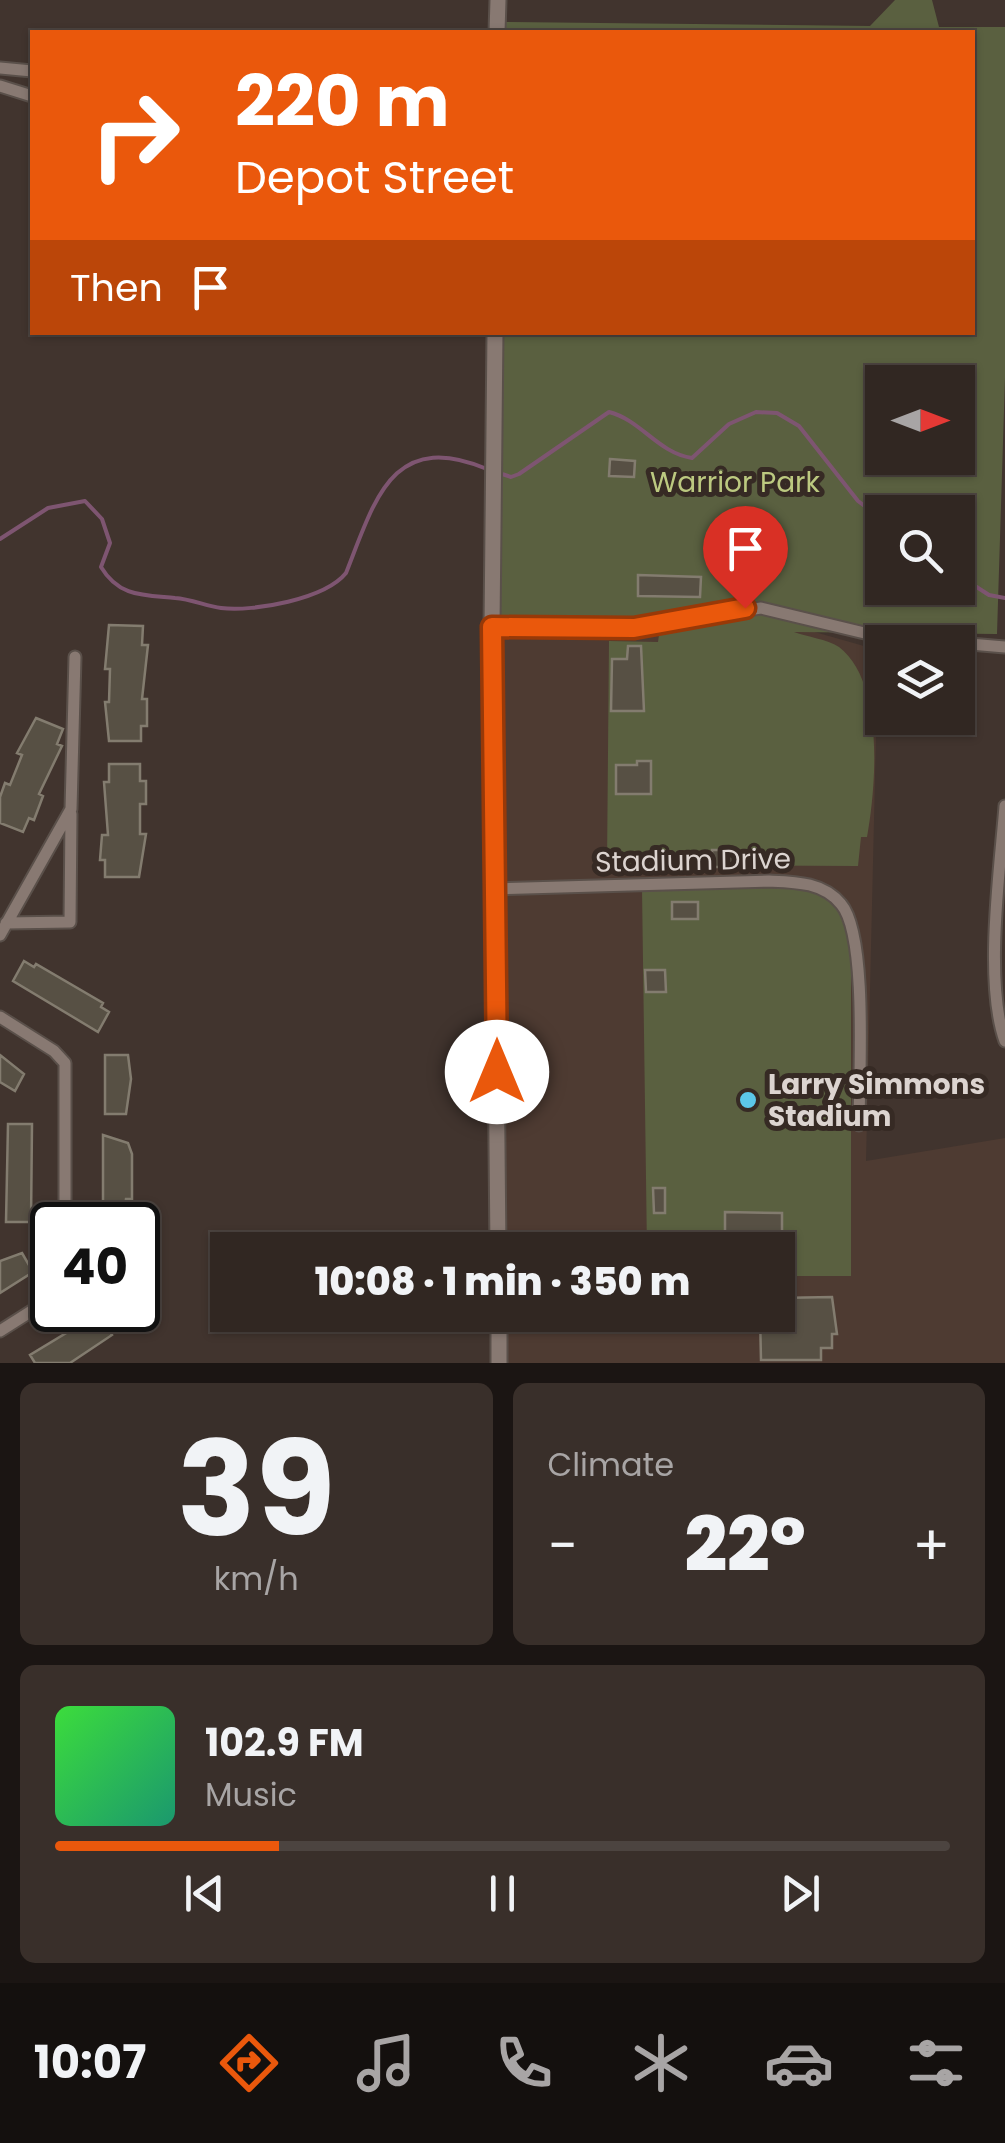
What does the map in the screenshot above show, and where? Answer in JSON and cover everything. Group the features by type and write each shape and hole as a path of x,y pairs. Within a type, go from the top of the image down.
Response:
{"street":[{"path":"496,30 498,0"},
{"path":"0,68 30,71"},
{"path":"0,86 30,95"},
{"path":"495,335 492,627 498,1232"},
{"path":"492,627 634,628 721,610 761,608 877,636 1005,647"},
{"path":"3,929 70,922 75,657"},
{"path":"1005,806 996,972 997,1014 1005,1041"},
{"path":"3,929 71,810"},
{"name":"Stadium Drive","path":"494,889 770,881 806,884 829,894 845,908 854,941 859,1125"},
{"path":"0,1017 54,1050 65,1063 65,1202"},
{"path":"0,1331 30,1312"},
{"path":"499,1332 499,1363"}],"shaded area":[{"path":"783,623 865,646 865,735 876,735 866,1161 1005,1138 1005,1363 499,1363 499,1332 795,1332 795,1232 498,1232 492,627"}],"green space":[{"name":"Warrior Park","path":"895,0 932,0 939,27 1005,27 1005,378 997,634 975,634 975,625 865,625 865,633 794,632 839,647 854,663 864,685 865,735 874,735 874,765 867,837 861,837 858,866 607,865 609,641 658,642 659,635 678,631 492,627 499,335 975,335 975,30 506,30 506,22 870,26"},
{"name":"Larry Simmons Stadium","path":"796,888 821,895 836,906 851,949 851,1276 795,1276 795,1232 647,1232 642,889"}],"building":[{"path":"610,459 635,461 634,477 609,476"},
{"path":"638,575 701,577 700,597 638,596"},
{"path":"109,625 143,626 142,645 148,645 142,699 147,699 147,726 141,726 141,741 109,741 105,702 109,702 110,669 105,669"},
{"path":"628,646 641,646 644,711 611,711 612,659 627,659"},
{"path":"36,718 63,729 57,744 62,746 39,794 43,796 34,820 29,818 23,832 0,823 0,797 5,783 10,785 22,755 17,753"},
{"path":"637,761 651,761 651,794 616,794 616,765 637,765"},
{"path":"109,764 140,764 140,781 146,781 146,804 140,804 140,834 146,834 139,877 105,877 105,860 100,860 102,835 108,835 104,782 109,782"},
{"path":"712,850 739,850 739,867 712,867"},
{"path":"672,902 698,902 698,919 672,919"},
{"path":"24,961 103,1003 101,1007 109,1012 98,1032 13,981"},
{"path":"645,970 665,970 666,992 646,992"},
{"path":"0,1055 24,1074 15,1091 0,1082"},
{"path":"105,1055 128,1055 131,1079 126,1114 105,1114"},
{"path":"8,1124 32,1124 30,1222 6,1222"},
{"path":"103,1135 128,1143 132,1154 132,1199 103,1202"},
{"path":"653,1188 665,1188 665,1213 654,1213"},
{"path":"725,1212 782,1213 782,1232 725,1232"},
{"path":"22,1253 30,1274 0,1293 0,1261"},
{"path":"832,1297 837,1334 832,1334 832,1348 821,1348 821,1360 761,1360 760,1332 795,1332 795,1298"},
{"path":"68,1332 112,1335 70,1363 35,1363 30,1355"}],"waterway":[{"path":"496,472 511,477 519,474 609,412 631,422 669,450 692,458 729,424 756,412 777,413 799,426 865,506"},
{"path":"0,539 48,508 85,501 102,519 110,543 101,567 124,589 221,608 270,606 306,597 346,573 378,497 408,465 429,458 455,459 487,469"},
{"path":"975,586 989,595 1005,598"}],"place":[{"name":"Larry Simmons Stadium","path":"748,1100"}],"route":[{"path":"497,1072 492,627 611,630 745,608"}]}
